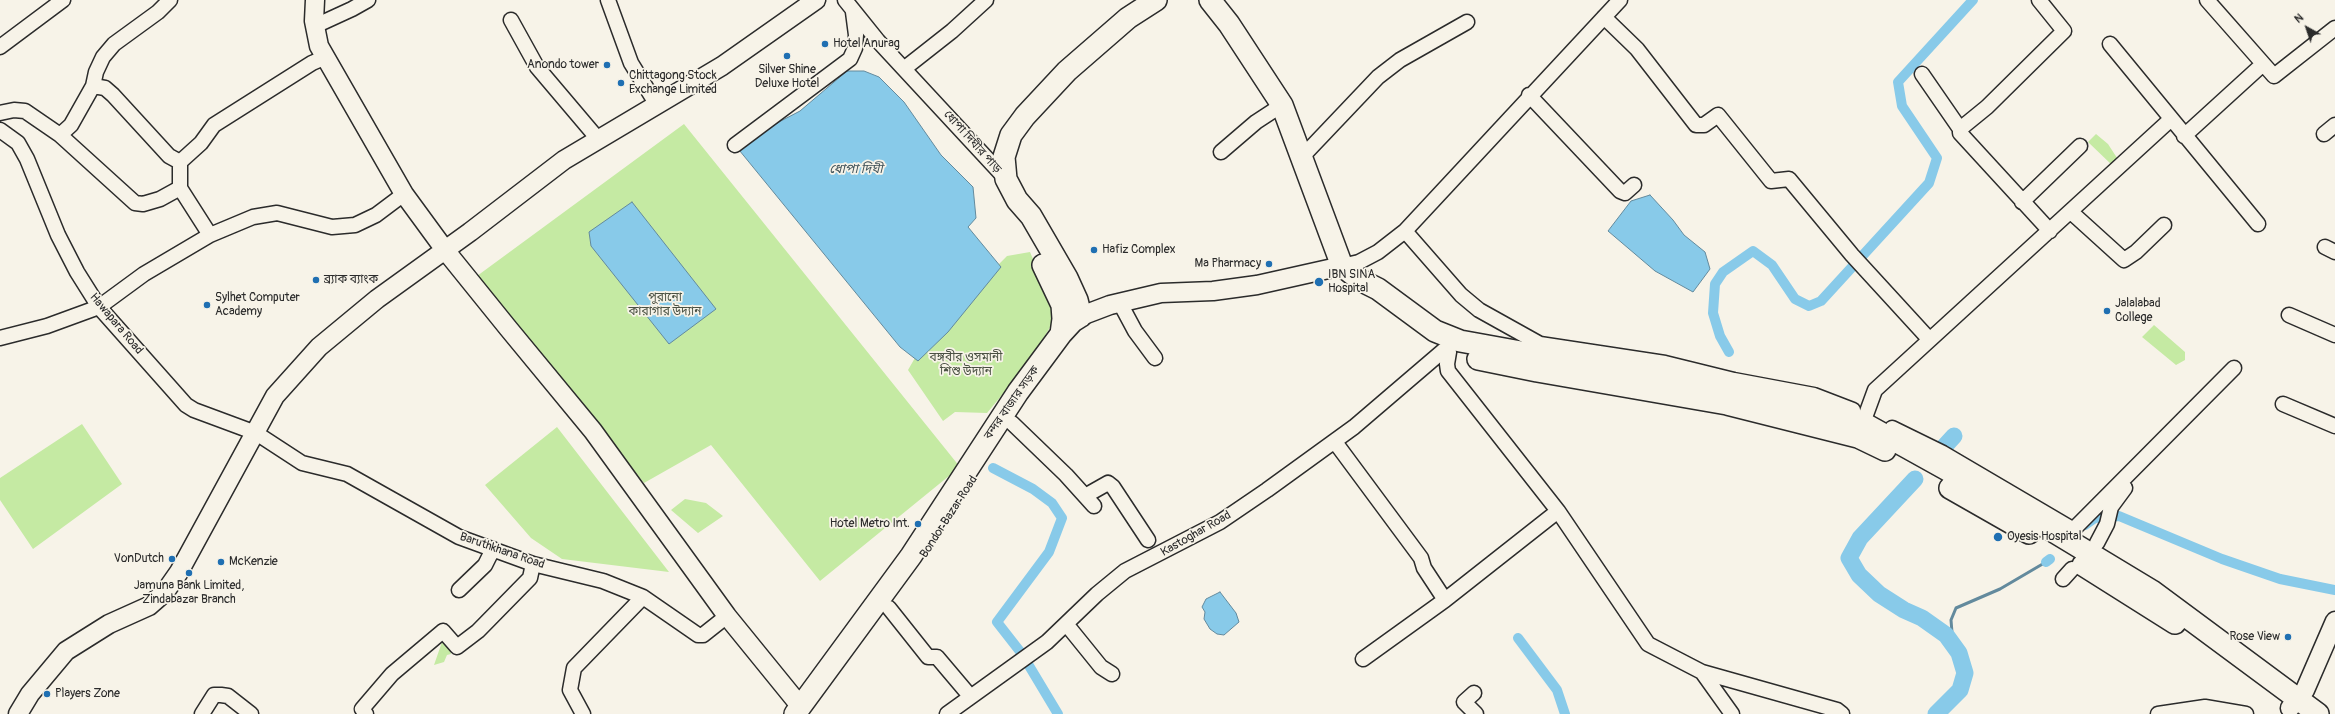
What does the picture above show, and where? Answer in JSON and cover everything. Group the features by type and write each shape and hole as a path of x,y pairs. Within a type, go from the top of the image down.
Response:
{"highway":[{"path":"1006,179 1004,157 1012,135 1025,116 1067,71 1128,18 1156,0"},
{"path":"1210,0 1229,24 1282,105 1342,266 1360,280 1373,295 1415,330 1446,351 1537,372 1862,425 2043,541 2178,625 2292,709 2318,714"},
{"name":"ধোপা দিঘীর পাড়","path":"1006,179 1017,200 1031,216 1074,304"},
{"path":"1360,280 1378,289 1435,332 1460,341 1720,388 1838,415 1862,425 2070,534 2152,590 2292,709"},
{"name":"বন্দর বাজার সড়ক","path":"803,712 911,556 998,421 1061,334 1074,304"},
{"name":"Bondor Bazar Road","path":"803,712 889,608 1012,423 1074,336 1074,304"}],"main road":[{"path":"315,0 315,26 319,46 404,194 445,250 593,431 727,616 803,712"},
{"path":"18,714 30,694 66,651 109,624 149,606 165,592 179,572 275,396 319,347 377,299 445,250 534,182 598,139 722,66 816,0"},
{"name":"বন্দর বাজার সড়ক","path":"1074,304 1101,308 1162,293 1214,290 1257,285 1342,266"},
{"path":"1074,304 1088,303 1101,308"},
{"path":"2292,709 2305,690 2335,621"}],"street":[{"path":"0,47 62,0"},
{"path":"60,135 71,125 93,86 96,72 103,57 114,44 158,12 170,0"},
{"path":"315,26 368,0"},
{"path":"608,0 631,63 657,105"},
{"name":"ধোপা দিঘীর পাড়","path":"845,0 853,12 1006,179"},
{"path":"905,68 952,31 986,0"},
{"path":"1342,266 1359,262 1378,252 1405,230 1529,95 1620,0"},
{"path":"1960,129 1992,103 2064,31 2039,0"},
{"path":"2207,0 2272,75 2276,76 2335,28"},
{"path":"735,145 850,59 855,48 856,34 853,12"},
{"path":"1604,17 1636,49 1696,125 1704,125 1718,115 1772,181 1789,179 1852,255 1929,339"},
{"path":"511,20 537,67 598,139"},
{"path":"1302,157 1378,77 1400,60 1467,22"},
{"path":"2110,44 2170,120 2258,224"},
{"path":"210,235 180,188 180,162 201,143 214,125 312,63 326,57"},
{"path":"2184,136 2263,64"},
{"path":"1922,74 1960,129 1960,133 2050,231"},
{"path":"93,86 105,88 169,156 180,162"},
{"path":"1529,95 1620,191 1625,193 1634,185"},
{"path":"1221,152 1256,122 1282,105"},
{"path":"0,113 14,110 25,111 60,135 134,203 143,204 160,199 180,188"},
{"path":"1405,230 1461,295 1479,310 1540,344 1665,363 1734,380 1814,395 1862,425 1875,390 2170,120"},
{"path":"2324,134 2335,125"},
{"name":"Hawapara Road","path":"0,130 18,143 27,158 58,235 77,272 99,307 186,405 194,410 256,432"},
{"path":"2022,202 2080,146"},
{"path":"0,338 47,326 99,307 144,274 210,235 253,217 276,213 332,227 355,225 376,215 404,194"},
{"path":"2071,212 2124,260 2136,252 2164,225"},
{"path":"1120,303 1135,331 1155,358"},
{"path":"2290,316 2335,336"},
{"path":"1446,351 1448,371 1558,511 1648,644 1702,672 1837,710 1842,714"},
{"name":"Kastoghar Road","path":"947,714 1047,642 1067,625 1097,594 1126,572 1220,522 1335,442 1446,351"},
{"path":"2070,534 2175,426 2234,368"},
{"path":"2283,404 2335,426"},
{"path":"1012,423 1066,475 1089,501 1108,483 1113,487 1148,540"},
{"path":"2097,543 2107,524 2111,507 2139,467 2170,437 2175,426"},
{"name":"Baruthkhana Road","path":"256,432 302,463 347,474 460,537 533,564 603,582 643,597 698,635 703,635 727,616"},
{"path":"1335,442 1421,558 1424,568 1445,600"},
{"path":"1363,659 1445,600 1558,511"},
{"path":"459,590 485,565 493,549"},
{"path":"366,714 362,709 392,674 443,631 457,647 478,631 530,578 533,564"},
{"path":"583,714 570,690 574,668 643,597"},
{"path":"889,608 928,657 937,657 970,696"},
{"path":"1067,625 1101,667 1112,674"},
{"path":"1702,672 1732,714"},
{"path":"1474,693 1464,702 1476,714"},
{"path":"202,714 214,695 221,694 228,696 251,714"},
{"path":"2158,714 2205,707 2246,714"}],"green space":[{"name":"পুরানো কারাগার উদ্যান","path":"684,124 960,467 820,581 711,445 644,483 477,276"},
{"path":"2096,134 2108,144 2119,161 2113,166 2088,142"},
{"name":"বঙ্গবীর ওসমানী শিশু উদ্যান","path":"1030,252 1057,316 1027,365 987,413 955,412 943,421 908,370 927,337 1007,256"},
{"path":"2154,325 2185,352 2185,360 2176,365 2142,337"},
{"path":"82,424 122,484 33,549 0,500 0,478"},
{"path":"557,427 669,572 562,559 531,538 485,485"},
{"path":"685,499 706,503 723,516 698,533 671,510"},
{"path":"442,642 449,647 451,654 447,655 444,662 434,665"}],"water":[{"name":"ধোপা দিঘী","path":"847,71 864,71 879,77 904,102 941,155 973,187 976,218 968,227 1001,267 948,332 918,361 900,347 735,145 800,111"},
{"path":"1650,195 1673,220 1684,235 1705,252 1710,269 1693,292 1655,271 1608,231 1631,201"},
{"path":"632,202 716,309 669,344 591,246 589,232"},
{"path":"1220,592 1236,613 1239,622 1224,635 1217,634 1210,629 1204,619 1205,612 1202,607 1206,599"}],"waterway":[{"path":"1729,352 1720,336 1713,313 1715,284 1723,272 1753,251 1772,265 1795,299 1809,306 1821,301 1929,183 1937,158 1902,106 1898,82 1973,0"},
{"path":"1943,448 1954,436"},
{"path":"993,468 1033,489 1052,503 1062,518 1049,552 997,622 1022,654 1058,714"},
{"path":"1915,479 1860,538 1849,558 1859,575 1879,594 1904,610 1922,618 1946,635 1959,653 1965,673 1960,690 1936,714"},
{"path":"2085,525 2095,518 2119,516 2222,559 2280,579 2335,590"},
{"path":"2046,562 2050,559"},
{"path":"1953,645 1951,620 1956,608 2000,589 2046,562"},
{"path":"1518,638 1557,690 1565,714"}],"place":[{"name":"Hotel Anurag","path":"825,44"},
{"name":"Silver Shine Deluxe Hotel","path":"787,56"},
{"name":"Anondo tower","path":"607,65"},
{"name":"Chittagong Stock Exchange Limited","path":"621,83"},
{"name":"Hafiz Complex","path":"1094,250"},
{"name":"Ma Pharmacy","path":"1269,264"},
{"name":"ব্র্যাক ব্যাংক","path":"316,280"},
{"name":"IBN SINA Hospital","path":"1319,282"},
{"name":"Sylhet Computer Academy","path":"207,305"},
{"name":"Jalalabad College","path":"2107,311"},
{"name":"Hotel Metro Int.","path":"918,524"},
{"name":"Oyesis Hospital","path":"1998,537"},
{"name":"VonDutch","path":"172,559"},
{"name":"McKenzie","path":"221,562"},
{"name":"Jamuna Bank Limited, Zindabazar Branch","path":"189,573"},
{"name":"Rose View","path":"2288,637"},
{"name":"Players Zone","path":"47,694"}]}
